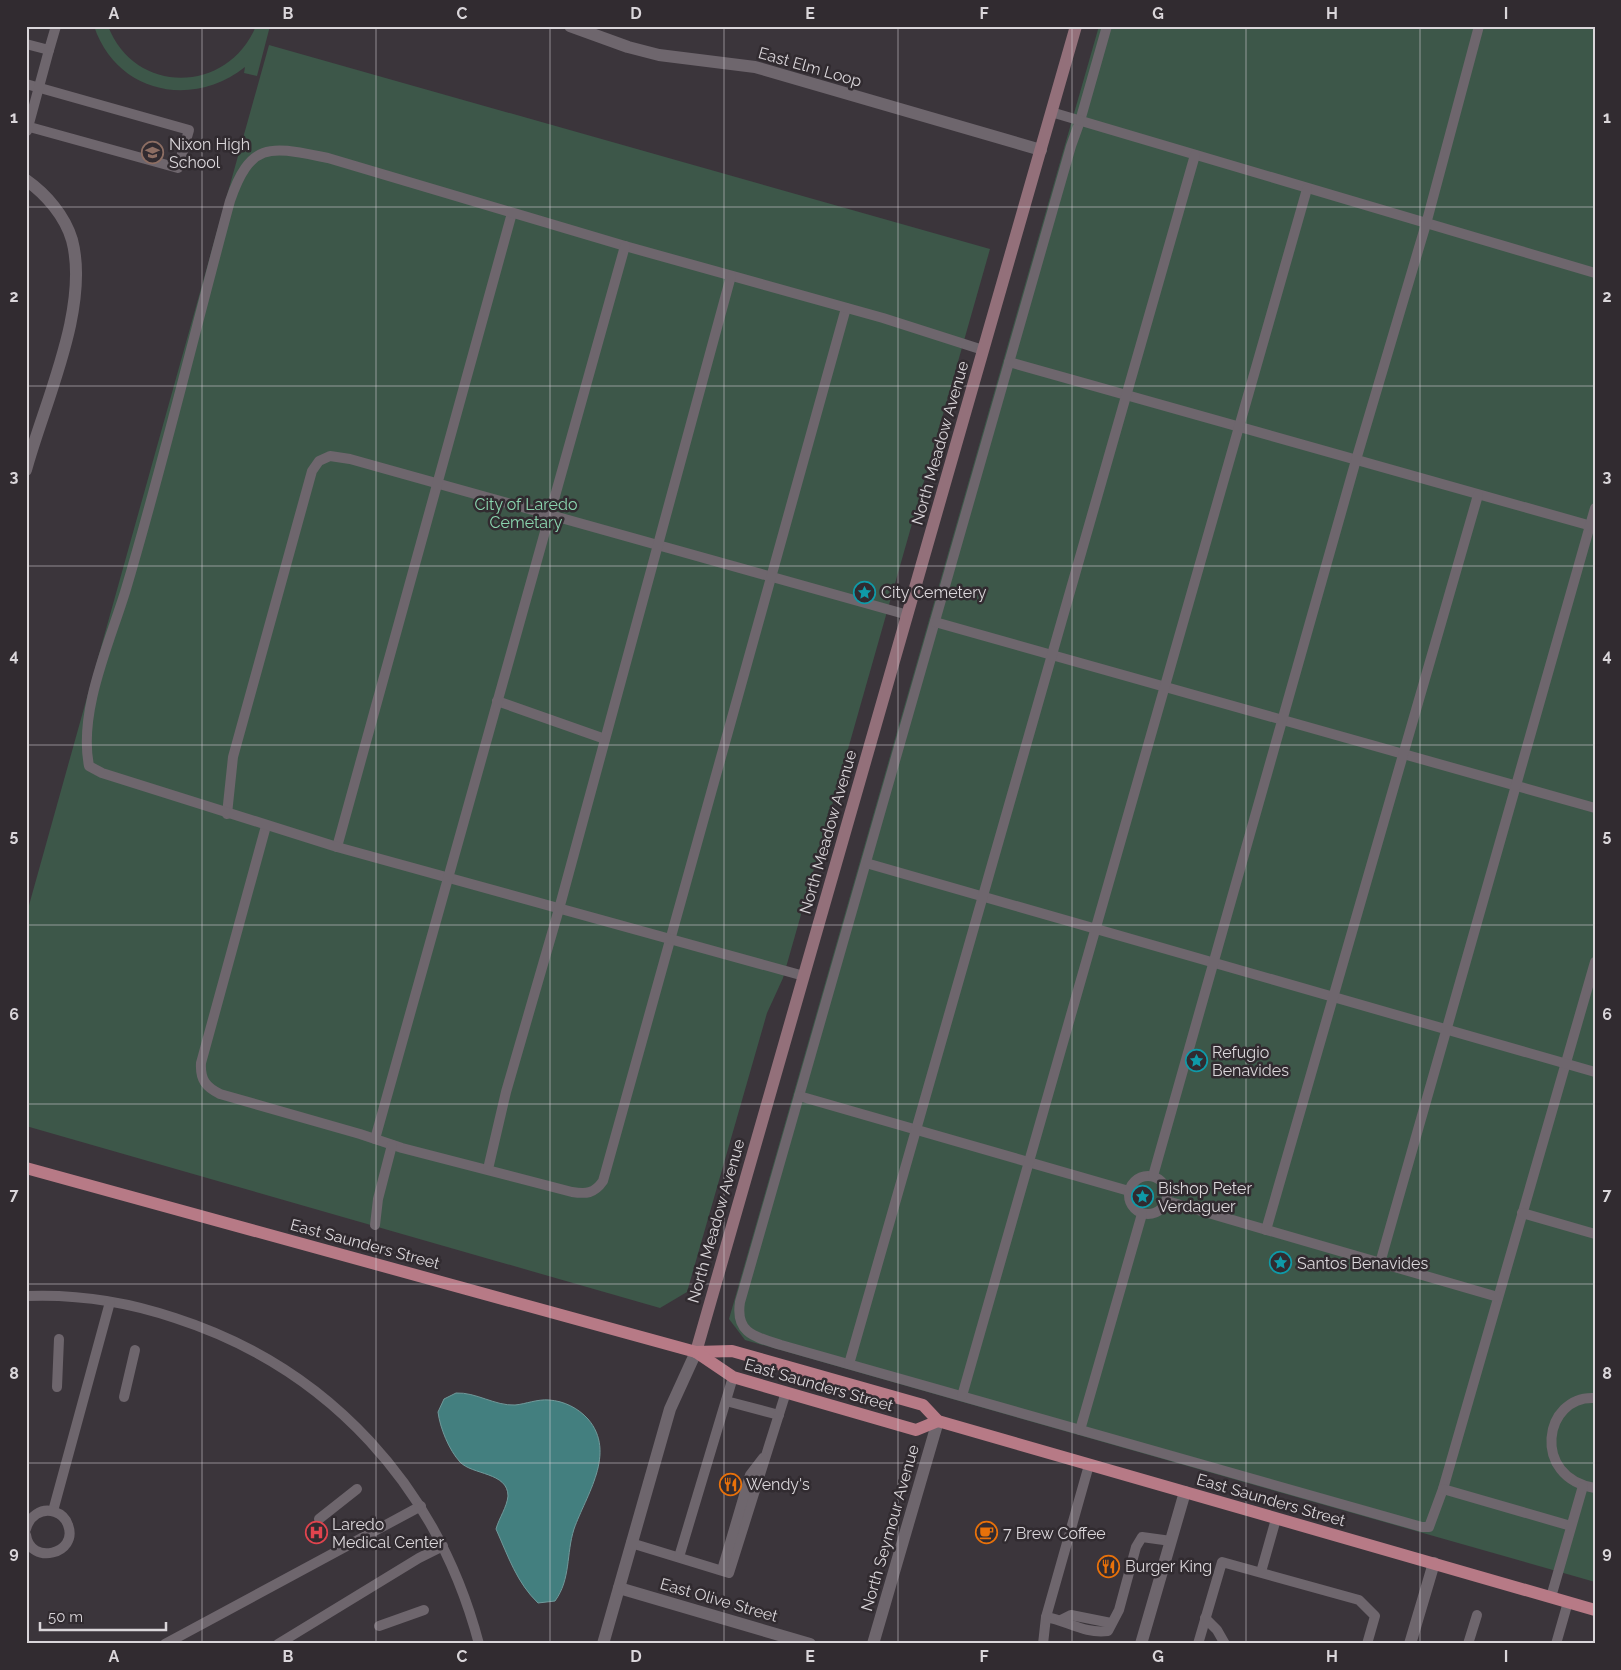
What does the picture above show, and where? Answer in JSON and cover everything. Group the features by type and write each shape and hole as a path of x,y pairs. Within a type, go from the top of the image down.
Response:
{"main road":[{"name":"North Meadow Avenue","path":"696,1352 1076,26"},
{"name":"East Saunders Street","path":"26,1168 696,1352 732,1351 924,1405 938,1422 1595,1610"},
{"name":"East Saunders Street","path":"696,1352 733,1378 916,1430 938,1422"}],"street":[{"name":"East Elm Loop","path":"570,26 628,47 658,55 755,67 1041,150"},
{"path":"26,180 39,189 62,218 72,240 76,275 73,305 66,341 27,466"},
{"name":"North Meadow Avenue","path":"602,1644 670,1409 696,1352"},
{"name":"North Seymour Avenue","path":"874,1644 938,1422"},
{"path":"1141,1644 1185,1492"},
{"path":"1413,1643 1434,1563"},
{"name":"East Olive Street","path":"619,1588 810,1644"}],"lane":[{"path":"26,84 39,88 189,130 178,168 27,128 39,88 56,26"},
{"path":"1107,26 799,1096 739,1313 741,1324 748,1332 759,1338 1422,1527 1429,1527 1434,1519 1443,1489 1595,962"},
{"path":"1153,1176 1356,460 1426,224 1479,26"},
{"path":"26,44 49,50"},
{"path":"1051,112 1595,273"},
{"path":"804,976 337,847 227,814 102,773 89,766 85,746 94,692 126,590 237,180 246,165 260,153 287,150 328,158 625,246 846,308 983,350"},
{"path":"849,1364 1195,156"},
{"path":"962,1396 1307,189"},
{"path":"337,847 512,213"},
{"path":"375,1139 625,246"},
{"path":"488,1169 506,1092 559,908 731,276"},
{"path":"266,826 201,1063 203,1080 208,1088 220,1094 392,1145 572,1192 588,1194 597,1190 603,1181 846,308"},
{"path":"1009,362 1592,527"},
{"path":"227,814 233,758 312,472 319,461 330,456 350,459 438,482 908,615"},
{"path":"1266,1230 1478,494"},
{"path":"1380,1263 1592,527 1595,508"},
{"path":"934,622 1595,808"},
{"path":"497,701 605,739"},
{"path":"866,864 1595,1072"},
{"path":"799,1096 1129,1191"},
{"path":"375,1225 378,1199 392,1145"},
{"path":"1153,1176 1164,1183 1167,1189 1167,1201 1154,1214 1142,1214 1133,1207 1129,1191 1138,1178 1153,1176"},
{"path":"1167,1201 1498,1297"},
{"path":"1522,1212 1595,1234"},
{"path":"1080,1430 1142,1214"},
{"path":"26,1296 72,1297 156,1311 196,1324 235,1341 272,1361 308,1384 339,1410 396,1470 421,1506 457,1576 479,1644"},
{"path":"53,1511 110,1302"},
{"path":"57,1387 59,1339"},
{"path":"124,1397 135,1350"},
{"path":"679,1557 733,1378"},
{"path":"632,1543 729,1573 786,1392"},
{"path":"1595,1398 1576,1402 1563,1411 1555,1423 1551,1438 1552,1454 1558,1468 1569,1479 1583,1486 1595,1488"},
{"path":"726,1401 779,1415"},
{"path":"1043,1644 1046,1617 1089,1465"},
{"path":"1551,1597 1583,1486"},
{"path":"320,1519 357,1489"},
{"path":"1443,1489 1572,1526"},
{"path":"165,1644 421,1506"},
{"path":"26,1530 32,1517 38,1513 53,1511 64,1519 70,1531 69,1538 62,1549 49,1554 42,1554 30,1545 26,1535"},
{"path":"1261,1572 1276,1518"},
{"path":"1046,1617 1061,1620 1073,1627 1096,1633 1108,1631 1119,1610 1136,1547 1142,1537 1171,1540"},
{"path":"278,1644 419,1558 443,1546"},
{"path":"1198,1644 1222,1562 1359,1600 1375,1616 1367,1644"},
{"path":"1556,1644 1568,1602"},
{"path":"379,1626 424,1610"},
{"path":"1468,1644 1477,1615"},
{"path":"1205,1618 1217,1630 1225,1644"}],"green space":[{"path":"94,26 108,26 121,49 139,65 159,75 182,78 204,74 225,65 243,48 256,26 270,26 257,76 244,73 245,67 224,80 202,88 180,90 158,87 137,79 119,67 105,49"},
{"path":"1099,26 1595,26 1595,1582 745,1340 729,1319"},
{"name":"City of Laredo Cemetary","path":"269,45 990,249 783,978 767,1013 687,1292 660,1308 26,1126 26,916"}],"water":[{"path":"456,1393 463,1393 508,1405 545,1400 560,1402 584,1415 596,1432 600,1446 596,1474 574,1529 564,1584 555,1601 538,1603 524,1587 496,1529 508,1496 502,1482 460,1462 449,1445 443,1432 438,1412 444,1399"}],"place":[{"name":"Nixon High School","path":"153,153"},
{"name":"City Cemetery","path":"865,592"},
{"name":"Refugio Benavides","path":"1196,1061"},
{"name":"Bishop Peter Verdaguer","path":"1142,1197"},
{"name":"Santos Benavides","path":"1281,1263"},
{"name":"Wendy's","path":"730,1484"},
{"name":"Laredo Medical Center","path":"316,1533"},
{"name":"7 Brew Coffee","path":"987,1533"},
{"name":"Burger King","path":"1109,1566"}]}
